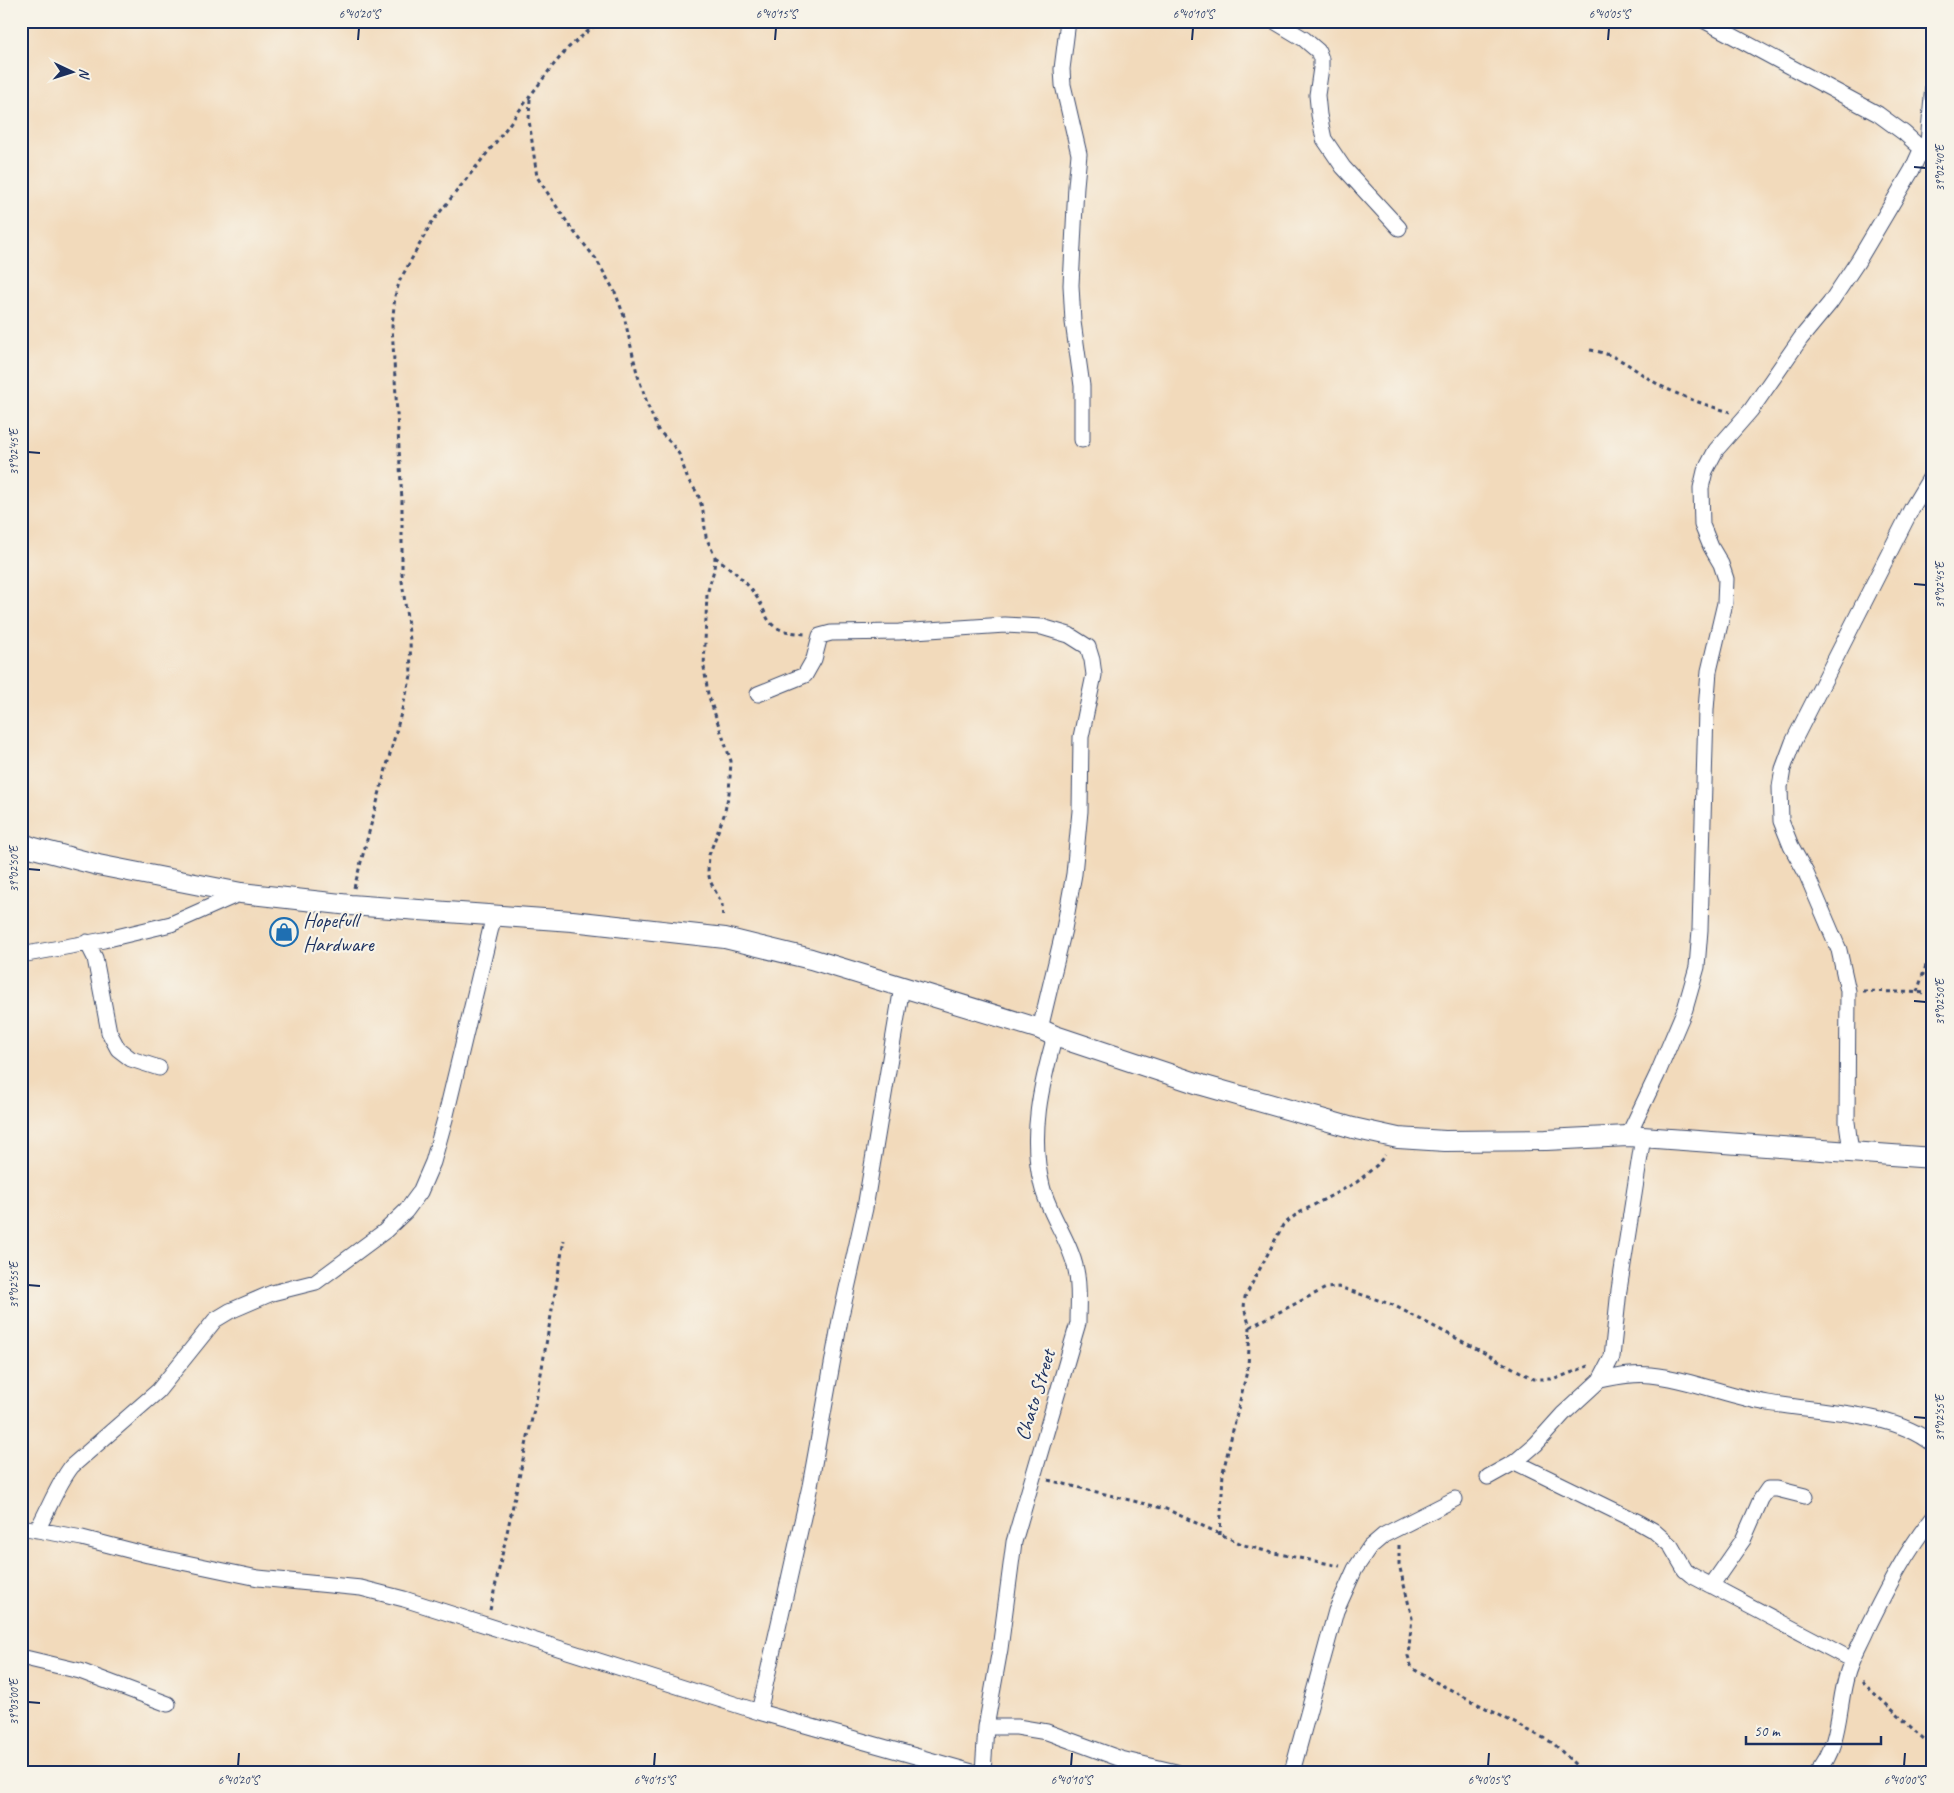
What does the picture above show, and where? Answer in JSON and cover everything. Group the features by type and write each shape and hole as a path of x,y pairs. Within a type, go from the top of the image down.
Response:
{"street":[{"path":"1068,21 1062,69 1063,85 1080,154 1076,186 1072,285 1073,322 1082,386 1082,440"},
{"path":"1274,21 1304,39 1318,51 1321,59 1321,68 1317,95 1324,139 1343,167 1398,228"},
{"path":"1705,21 1878,114 1904,133 1927,154"},
{"path":"1488,1477 1515,1462 1536,1444 1563,1414 1600,1380 1612,1357 1636,1136 1685,1009 1697,967 1709,671 1726,603 1726,579 1721,564 1711,547 1702,525 1700,488 1705,471 1716,450 1744,418 1785,359 1830,303 1912,170 1927,154 1933,86"},
{"path":"1851,1152 1847,1122 1848,991 1839,950 1781,821 1780,787 1783,769 1793,742 1912,508 1933,474"},
{"name":"Chato Street","path":"820,636 832,633 899,632 1006,624 1042,627 1069,635 1088,647 1092,660 1094,675 1081,737 1080,811 1074,874 1064,928 1036,1119 1037,1154 1041,1185 1076,1269 1079,1289 1078,1323 1014,1542 1000,1649 986,1727 983,1772"},
{"path":"758,694 805,675 810,670 820,636"},
{"path":"21,843 98,865 241,893 350,905 572,921 725,938 811,959 902,986 1202,1085 1353,1128 1398,1138 1482,1141 1636,1136 1933,1158"},
{"path":"21,955 104,940 171,924 241,893"},
{"path":"37,1530 62,1478 72,1466 158,1391 215,1320 230,1310 272,1293 316,1282 385,1231 406,1211 420,1192 433,1162 494,915"},
{"path":"86,942 95,958 105,1002 108,1026 118,1049 130,1060 159,1068"},
{"path":"759,1712 810,1486 840,1320 874,1161 902,986"},
{"path":"1600,1380 1627,1375 1648,1375 1677,1379 1767,1403 1893,1423 1906,1428 1933,1444"},
{"path":"1515,1462 1640,1522 1672,1546 1685,1570 1711,1586 1774,1618 1850,1665"},
{"path":"1711,1586 1743,1540 1761,1499 1768,1490 1777,1489 1805,1496"},
{"path":"1292,1772 1336,1611 1356,1569 1370,1547 1384,1535 1455,1499"},
{"path":"1817,1772 1834,1744 1841,1697 1850,1665 1883,1596 1911,1548 1933,1517"},
{"path":"21,1527 82,1538 148,1555 258,1578 362,1588 436,1608 486,1626 759,1712 972,1772"},
{"path":"21,1657 80,1671 168,1704"},
{"path":"986,1727 1018,1727 1047,1732 1122,1759 1176,1772"}],"path":[{"path":"350,905 411,676 410,640 402,581 402,501 392,326 394,296 400,280 432,222 568,48 600,21"},
{"path":"530,97 529,120 537,177 571,228 596,259 615,292 624,316 637,373 648,406 658,430 679,454 688,480 698,494 703,511 706,537 715,557 714,570 707,594 704,667 708,694 731,761 729,793 724,815 709,854 708,871 710,881 722,904 725,938"},
{"path":"1590,350 1620,359 1661,386 1690,400 1744,418"},
{"path":"715,557 730,568 751,589 767,619 773,625 780,630 791,633 820,636"},
{"path":"1917,992 1933,945"},
{"path":"1848,991 1933,993"},
{"path":"1220,1534 1223,1472 1248,1367 1250,1327 1244,1308 1245,1297 1283,1225 1297,1214 1357,1182 1377,1165 1398,1138"},
{"path":"486,1626 538,1392 564,1240"},
{"path":"1250,1327 1326,1288 1339,1287 1392,1305 1534,1379 1555,1379 1612,1357"},
{"path":"1033,1477 1166,1509 1244,1545 1269,1552 1356,1569"},
{"path":"1397,1529 1399,1564 1412,1618 1408,1656 1412,1668 1553,1743 1583,1772"},
{"path":"1850,1665 1926,1741 1933,1744"}],"place":[{"name":"Hopefull Hardware","path":"284,932"}]}
